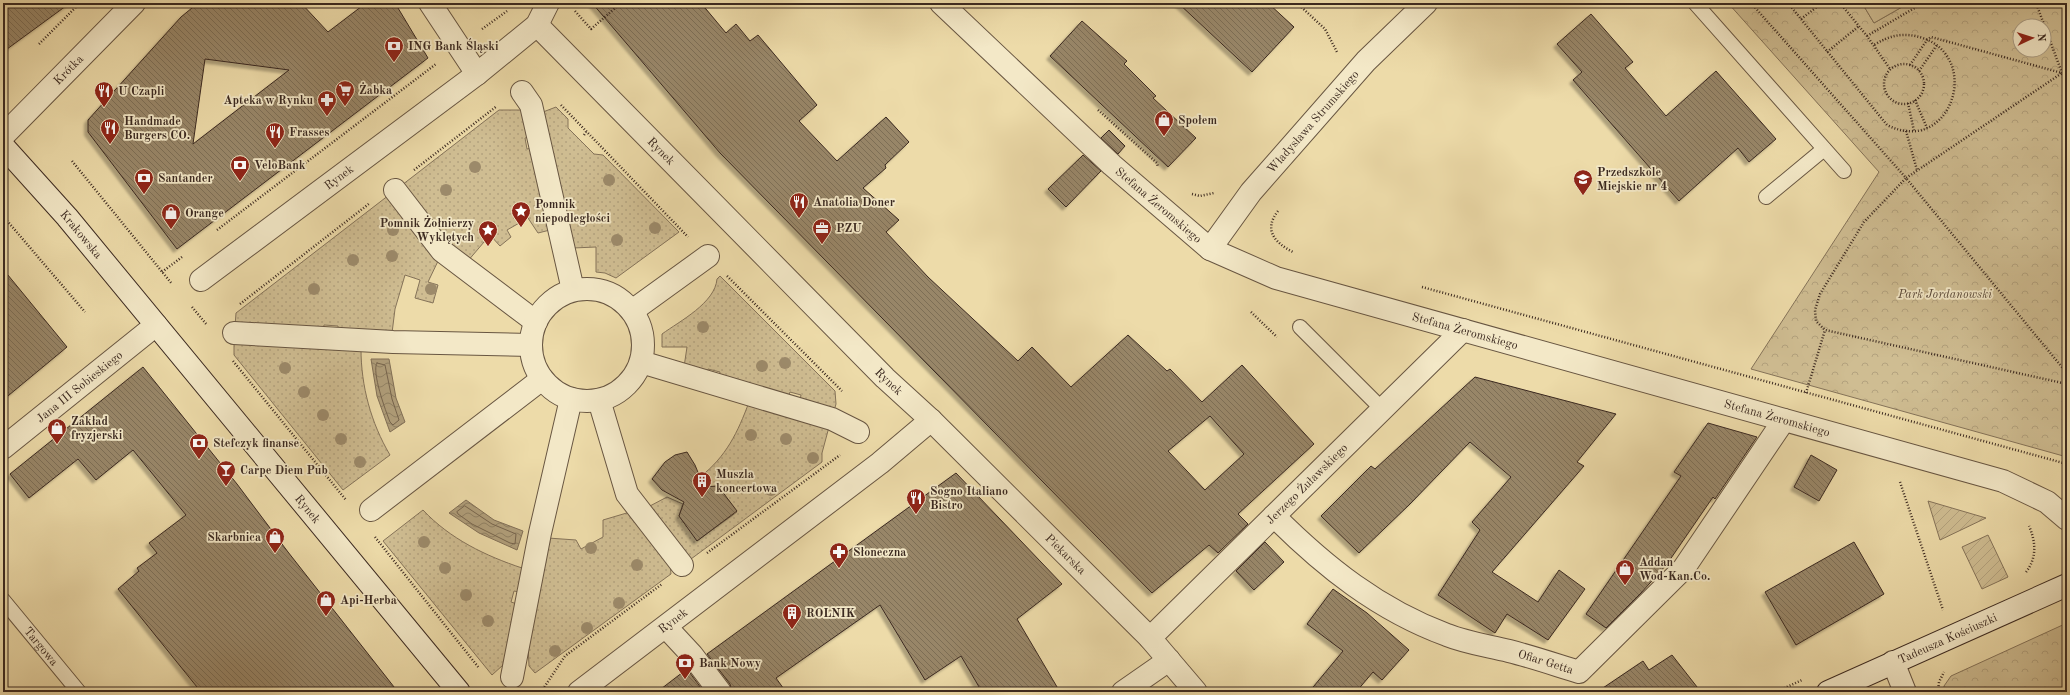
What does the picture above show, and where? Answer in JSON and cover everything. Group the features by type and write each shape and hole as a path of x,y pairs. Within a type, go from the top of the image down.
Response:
{"street":[{"name":"Krótka","path":"3,136 134,3"},
{"path":"430,3 477,74 537,24 548,3"},
{"name":"Stefana Żeromskiego","path":"942,3 1112,164 1210,250 1276,278 2003,481 2047,502 2067,519"},
{"name":"Władysława Strumskiego","path":"1210,250 1251,192 1366,61 1426,3"},
{"name":"Rynek","path":"537,24 879,373 931,420 880,463 579,692"},
{"name":"Rynek","path":"201,280 477,74"},
{"path":"529,95 573,290"},
{"name":"Krakowska","path":"3,146 67,217 156,325"},
{"path":"395,190 442,251 536,322"},
{"path":"632,311 708,256"},
{"path":"590,288 606,291 620,299 632,311 641,326 644,344 641,362 635,375 625,386 613,395 599,400 585,401 571,399 555,391 542,378 534,362 531,345 536,322 545,308 558,297 573,290 590,288"},
{"name":"Rynek","path":"156,325 459,692"},
{"name":"Jana III Sobieskiego","path":"3,448 156,325"},
{"name":"Jerzego Żuławskiego","path":"1150,638 1464,330"},
{"path":"234,334 393,342 531,345"},
{"path":"641,362 858,426"},
{"path":"371,520 542,378"},
{"path":"512,677 540,533 571,399"},
{"path":"599,400 627,494 682,565"},
{"name":"Piekarska","path":"931,420 1150,638 1196,692"},
{"name":"Ofiar Getta","path":"1274,516 1309,551 1364,594 1402,615 1448,636 1512,652 1579,672 1684,568 1784,420"},
{"name":"Tadeusza Kościuszki","path":"1828,692 2067,585"},
{"path":"666,627 692,655 720,692"},
{"path":"1123,692 1169,660"},
{"path":"1893,662 1905,692"}],"lane":[{"path":"1695,3 1844,171"},
{"path":"1766,197 1824,149"},
{"path":"1300,327 1382,409"},
{"name":"Targowa","path":"3,600 79,692"}],"path":[{"path":"39,44 80,3"},
{"path":"571,7 592,29 621,3"},
{"path":"1297,3 1325,29 1332,39 1337,54"},
{"path":"1751,3 1906,178 2067,371 2067,389"},
{"path":"1788,3 1887,125 1906,131 1914,131 1927,128 1939,121 1946,113 1952,101 1954,88 1951,63 1945,53 1927,40 1906,34 1894,35 1874,45"},
{"path":"1801,19 1822,3"},
{"path":"1840,3 1874,45 1890,69"},
{"path":"1867,36 1923,3"},
{"path":"2036,3 2067,83"},
{"path":"482,29 511,7"},
{"path":"1827,52 1859,26"},
{"path":"1910,65 1927,40 1931,37 2062,73"},
{"path":"1919,71 1937,46"},
{"path":"212,234 438,62"},
{"path":"1900,65 1910,65 1919,71 1922,77 1922,89 1915,100 1908,103 1896,102 1886,93 1884,81 1890,69 1900,65"},
{"path":"2062,73 1906,178 1864,222 1820,294 1815,310 1816,321 1826,330 2067,384"},
{"path":"1915,100 1927,128"},
{"path":"410,172 501,102"},
{"path":"1908,103 1914,131"},
{"path":"1096,108 1157,163 1158,168"},
{"path":"1906,131 1917,170"},
{"path":"72,161 162,272 187,253"},
{"path":"1188,194 1210,196 1219,191"},
{"path":"237,306 374,200"},
{"path":"1278,211 1271,220 1271,229 1275,239 1281,246 1294,252"},
{"path":"3,216 85,312"},
{"path":"1416,286 2067,464"},
{"path":"187,301 207,326"},
{"path":"1252,312 1279,339"},
{"path":"1806,392 1826,330"},
{"path":"231,359 350,506"},
{"path":"2003,481 2014,449"},
{"path":"1899,479 1944,614"},
{"path":"371,520 483,673"},
{"path":"2023,574 2030,566 2035,550 2034,538 2028,524"},
{"path":"1938,692 1939,682 1947,668"}],"green space":[{"name":"Park Jordanowski","path":"1728,3 1862,3 1874,23 1909,3 2067,3 2067,457 1751,369 1879,172"},
{"path":"1862,3 1909,3 1874,23"},
{"path":"556,107 568,119 568,128 594,154 603,155 679,232 616,278 605,273 596,272 596,247 573,248 543,112"},
{"path":"499,110 524,110 529,137 525,138 527,149 532,148 550,230 538,233 528,218 507,230 511,237 500,246 490,235 467,262 450,246 402,185"},
{"path":"389,195 439,259 428,282 438,285 433,303 415,298 420,280 405,275 395,309 392,333 338,330 338,326 324,325 323,330 235,326 236,313"},
{"path":"720,276 835,391 836,404 834,411 800,400 801,395 790,392 788,397 719,377 720,372 708,369 706,373 684,367 687,347 662,347 662,334 696,311 703,304 715,288 717,279"},
{"path":"234,341 361,349 361,363 368,404 377,430 390,455 343,490 234,355"},
{"path":"749,402 829,427 822,453 822,462 691,559 648,507 667,497 683,504 679,516 698,540 737,512 718,486 702,487 700,477 717,461 736,434"},
{"path":"1928,501 1986,518 1940,540"},
{"path":"423,510 445,530 457,538 495,558 522,568 519,592 514,591 511,602 517,604 503,665 492,675 383,541"},
{"path":"630,512 631,517 670,563 671,574 535,673 529,666 528,644 548,538 576,540 581,549 603,537 603,520"},
{"path":"1988,535 2008,577 1982,589 1962,547"},
{"path":"2067,623 2067,692 1944,692 1944,686 1951,676"}],"water":[{"path":"371,359 389,359 396,398 405,422 390,432 377,396"},
{"path":"466,500 494,520 523,531 517,550 479,533 449,513"}],"building":[{"path":"3,3 70,3 3,52"},
{"path":"198,3 301,3 328,32 366,3 395,3 428,58 177,249 88,132 88,120 181,17","holes":["205,59 289,70 193,144"]},
{"path":"592,3 701,3 726,33 736,24 750,41 758,35 817,105 799,121 837,161 886,117 909,142 885,165 886,168 863,188 899,220 886,232 928,277 1018,361 1032,347 1071,387 1128,335 1167,371 1170,369 1202,402 1242,365 1314,444 1238,514 1248,524 1218,553 1209,545 1152,593 720,153","holes":["1210,416 1244,454 1205,490 1168,451"]},
{"path":"1178,3 1268,3 1294,27 1252,72"},
{"path":"1591,14 1633,62 1625,68 1666,116 1716,71 1776,139 1749,162 1738,148 1679,201 1573,80 1582,72 1557,44"},
{"path":"1082,21 1127,61 1124,64 1156,96 1153,98 1196,138 1168,167 1050,56"},
{"path":"1109,130 1125,146 1118,154 1101,138"},
{"path":"1083,155 1101,171 1066,207 1048,189"},
{"path":"3,269 67,347 3,400"},
{"path":"143,367 237,484 288,552 398,692 201,692 118,589 139,571 137,568 157,553 149,543 186,515 133,450 96,480 78,459 29,498 10,474"},
{"path":"1475,377 1616,414 1577,462 1584,466 1492,572 1538,602 1559,570 1585,589 1548,640 1507,614 1495,633 1438,595 1480,530 1472,522 1511,477 1470,442 1410,504 1359,553 1321,516 1371,466 1375,469"},
{"path":"1708,423 1757,437 1715,499 1713,497 1667,564 1606,628 1586,614 1681,476 1674,472"},
{"name":"Muszla koncertowa","path":"687,452 695,465 704,487 718,486 737,511 697,541 679,516 684,502 662,490 652,479 665,462 675,455"},
{"path":"1811,455 1837,470 1819,501 1794,487"},
{"path":"956,473 1062,584 1017,619 1060,692 982,692 961,656 925,680 880,605 776,678 786,692 732,692 730,684 707,654"},
{"path":"1265,542 1284,562 1254,590 1236,571"},
{"path":"1854,542 1884,594 1796,645 1765,592"},
{"path":"1333,589 1367,613 1409,650 1382,680 1373,672 1356,692 1309,692 1343,651 1307,624"},
{"path":"1672,655 1701,692 1597,692 1643,661 1649,670"},
{"name":"Bank Nowy","path":"687,669 704,692 657,692"}],"place":[{"name":"ING Bank Śląski","path":"394,63"},
{"name":"Żabka","path":"345,107"},
{"name":"U Czapli","path":"104,108"},
{"name":"Apteka w Rynku","path":"327,117"},
{"name":"Społem","path":"1164,137"},
{"name":"Handmade Burgers CO.","path":"110,145"},
{"name":"Frasses","path":"275,149"},
{"name":"VeloBank","path":"240,182"},
{"name":"Santander","path":"144,195"},
{"name":"Przedszkole Miejskie nr 4","path":"1583,196"},
{"name":"Anatolia Doner","path":"799,219"},
{"name":"Pomnik niepodległości","path":"521,228"},
{"name":"Orange","path":"171,230"},
{"name":"PZU","path":"822,245"},
{"name":"Pomnik Żołnierzy Wyklętych","path":"488,247"},
{"name":"Zakład fryzjerski","path":"57,445"},
{"name":"Stefczyk finanse","path":"199,460"},
{"name":"Carpe Diem Pub","path":"226,487"},
{"name":"Muszla koncertowa","path":"702,498"},
{"name":"Sogno Italiano Bistro","path":"916,515"},
{"name":"Skarbnica","path":"275,554"},
{"name":"Słoneczna","path":"839,569"},
{"name":"Addan Wod-Kan.Co.","path":"1625,586"},
{"name":"Api-Herba","path":"326,617"},
{"name":"ROLNIK","path":"792,630"},
{"name":"Bank Nowy","path":"685,680"}]}
